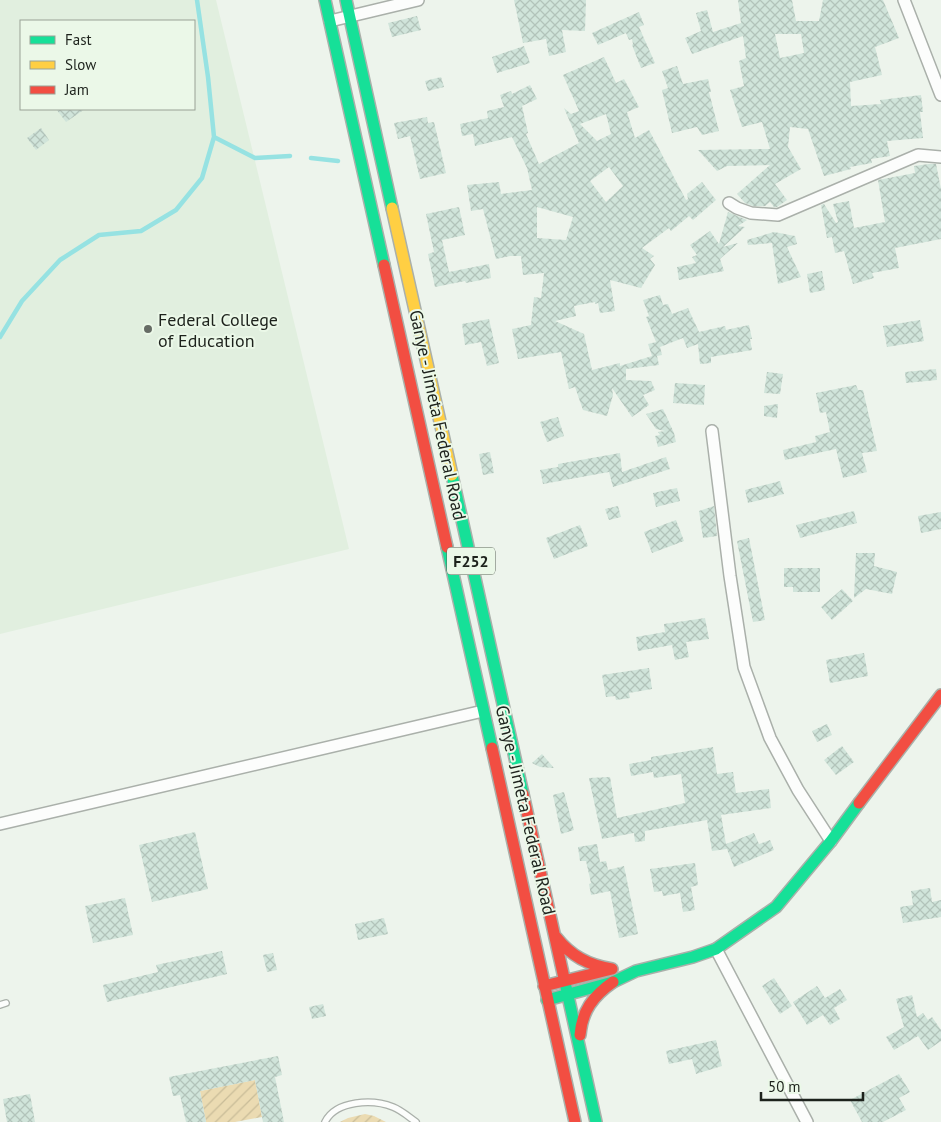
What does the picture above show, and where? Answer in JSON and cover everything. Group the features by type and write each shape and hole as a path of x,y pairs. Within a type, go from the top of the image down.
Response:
{"main road":[{"name":"Ganye - Jimeta Federal Road","path":"325,0 574,1122"},
{"name":"Ganye - Jimeta Federal Road","path":"346,0 596,1122"},
{"path":"449,559 469,555"},
{"path":"547,1000 613,982 636,971 693,957 716,949 776,907 831,841 941,695"},
{"path":"554,934 571,954 583,962 612,969 636,971"},
{"path":"544,986 612,969"},
{"path":"581,1058 580,1025 584,1012 594,997 613,982"}],"street":[{"path":"330,21 418,0"},
{"path":"904,0 941,95"},
{"path":"729,202 737,208 751,213 778,215 918,155 941,157"},
{"path":"712,431 730,576 744,667 770,738 798,790 831,841"},
{"path":"0,824 483,710"},
{"path":"716,949 805,1121"}],"lane":[{"path":"325,1122 329,1114 347,1105 370,1102 394,1107 416,1122"}],"shaded area":[{"name":"Federal College of Education","path":"0,0 216,0 349,549 0,634"},
{"path":"255,1080 262,1117 235,1122 206,1122 200,1091"},
{"path":"365,1114 386,1122 340,1122 348,1118"}],"building":[{"path":"514,0 586,0 585,31 562,30 566,52 549,56 546,39 523,43"},
{"path":"738,0 792,0 796,21 819,21 823,0 883,0 899,38 875,47 882,75 850,82 851,106 881,104 880,100 921,95 923,112 920,112 923,138 887,141 890,156 871,159 872,163 850,167 851,169 824,176 808,129 790,127 788,147 801,169 775,184 787,200 777,207 774,207 770,202 765,206 753,206 745,203 737,194 770,165 727,166 717,171 698,150 770,149 762,122 742,127 730,90 744,86 739,61 746,58 743,36 692,54 685,38 701,31 696,13 707,10 713,32 741,23","holes":["775,34 801,34 804,53 780,58"]},
{"path":"639,12 644,25 639,27 655,63 641,68 632,45 632,39 629,40 626,33 598,45 592,33"},
{"path":"417,16 421,30 392,37 388,23"},
{"path":"524,46 530,63 497,73 492,57"},
{"path":"604,57 616,83 624,79 639,107 627,112 635,138 649,130 686,200 688,199 687,194 702,182 716,200 693,220 689,216 671,231 669,228 642,248 654,256 650,259 655,265 641,288 610,280 615,311 600,313 598,303 595,304 595,302 574,306 576,316 555,321 584,334 592,370 620,363 620,366 652,356 648,344 656,342 646,317 649,316 643,300 660,295 663,305 668,304 672,314 688,308 699,332 725,326 726,330 749,325 752,339 750,339 752,350 711,357 711,363 700,364 698,344 687,348 683,338 660,347 662,355 657,356 659,365 626,369 626,380 651,381 655,390 643,395 649,405 632,417 612,388 613,395 607,416 583,410 575,387 569,389 561,352 518,359 512,329 531,325 534,297 541,298 544,273 523,275 521,256 496,259 483,209 471,211 467,185 499,182 501,194 532,190 527,168 512,137 475,146 473,134 462,136 460,124 488,118 487,111 504,107 500,95 511,91 512,94 530,85 537,99 522,106 528,133 526,134 539,164 579,143 564,108 571,114 579,111 563,75","holes":["606,114 611,134 597,141 580,124","609,167 623,186 606,202 590,181","537,207 573,217 566,240 537,238"]},
{"path":"677,66 683,84 708,79 711,92 709,92 719,131 702,135 697,127 672,133 662,90 668,88 662,71"},
{"path":"441,77 444,87 428,91 425,81"},
{"path":"57,110 84,110 66,122"},
{"path":"427,117 428,123 434,122 446,173 420,179 410,136 398,139 394,123"},
{"path":"41,128 49,140 36,150 27,138"},
{"path":"936,164 941,189 941,239 895,248 899,268 872,273 874,278 853,284 844,251 835,253 832,237 827,238 821,205 824,204 836,223 838,222 833,204 849,201 854,228 885,222 878,180 915,173 914,166"},
{"path":"459,207 465,235 442,240 449,272 489,264 491,278 435,287 428,254 434,252 426,214"},
{"path":"728,212 747,220 738,226 745,227 723,247 738,243 720,259 724,271 679,280 677,267 696,263 692,257 697,255 690,245 710,231 719,244"},
{"path":"774,232 795,236 797,244 787,247 801,277 778,284 772,243 748,245 747,240"},
{"path":"822,271 825,290 810,293 807,274"},
{"path":"489,319 499,363 487,366 481,342 465,345 462,324"},
{"path":"920,320 924,341 887,347 883,326"},
{"path":"936,369 937,380 906,383 905,372"},
{"path":"767,372 783,374 780,394 764,393"},
{"path":"675,383 705,385 704,405 673,403"},
{"path":"856,385 858,390 863,390 877,451 862,453 867,472 843,478 836,449 785,460 783,450 816,442 815,436 830,432 826,412 820,413 816,393"},
{"path":"778,404 777,418 764,416 764,406"},
{"path":"663,409 676,442 658,447 655,436 660,435 658,432 665,431 656,429 646,414"},
{"path":"558,417 564,436 547,442 540,422"},
{"path":"490,452 494,473 483,475 479,454"},
{"path":"620,453 622,472 666,457 670,469 613,487 609,472 543,484 540,470 558,467 558,464"},
{"path":"780,481 784,494 748,503 745,490"},
{"path":"677,488 680,501 656,507 653,493"},
{"path":"618,506 621,517 609,520 605,509"},
{"path":"714,506 717,536 703,538 699,511"},
{"path":"854,511 857,523 800,538 796,525"},
{"path":"941,512 941,529 921,533 918,516"},
{"path":"676,520 684,541 652,553 644,532"},
{"path":"580,525 588,546 554,559 546,538"},
{"path":"749,538 765,620 753,622 737,541"},
{"path":"856,553 875,553 874,566 897,572 892,594 866,589 854,598"},
{"path":"784,568 820,568 820,592 793,592 793,587 784,587"},
{"path":"842,589 853,601 832,620 821,607"},
{"path":"705,618 709,639 686,642 689,657 675,660 672,645 638,651 636,637 665,632 664,624"},
{"path":"864,653 868,676 830,683 826,660"},
{"path":"649,668 652,689 629,693 630,698 616,700 615,696 606,697 602,675"},
{"path":"827,724 832,735 817,742 812,731"},
{"path":"842,746 854,762 836,775 824,760"},
{"path":"713,747 717,774 733,772 736,793 769,789 771,808 721,815 726,844 754,833 759,844 770,840 774,850 734,867 727,849 712,851 707,820 645,831 645,841 635,842 634,833 602,839 589,778 610,777 617,818 685,803 681,774 654,778 653,772 631,776 629,764 651,760 651,757"},
{"path":"542,754 554,768 540,767 532,763"},
{"path":"564,792 574,830 561,834 553,795"},
{"path":"195,832 208,889 152,902 139,845"},
{"path":"597,844 600,862 606,861 608,870 624,866 638,934 619,938 610,891 591,895 589,884 591,883 586,861 580,861 578,847"},
{"path":"695,863 698,885 691,887 695,910 683,912 680,893 663,896 662,891 654,892 650,869"},
{"path":"930,888 932,902 941,900 941,917 903,923 900,907 913,905 911,891"},
{"path":"125,898 133,935 93,943 85,906"},
{"path":"384,918 388,934 358,940 355,924"},
{"path":"222,951 227,974 107,1002 103,985 158,972 156,965"},
{"path":"273,953 277,970 267,972 263,955"},
{"path":"774,978 792,1006 780,1014 762,986"},
{"path":"817,986 825,998 840,989 847,1000 834,1008 840,1019 830,1025 823,1015 807,1025 793,1002"},
{"path":"912,995 917,1017 923,1013 928,1020 932,1017 941,1030 941,1041 928,1050 918,1036 894,1050 886,1037 904,1027 896,999"},
{"path":"323,1004 326,1016 312,1019 309,1007"},
{"path":"716,1040 722,1066 696,1074 692,1059 669,1064 666,1051"},
{"path":"278,1056 282,1075 275,1077 284,1122 263,1122 255,1080 200,1091 206,1122 186,1122 180,1095 173,1096 169,1077"},
{"path":"899,1074 910,1092 899,1098 906,1110 883,1122 862,1122 850,1100"},
{"path":"30,1094 35,1122 7,1122 3,1099"}],"waterway":[{"path":"0,337 22,301 60,260 99,235 141,231 176,210 202,178 214,137 197,0"},
{"path":"214,137 255,158 290,156"},
{"path":"311,158 338,161"}],"traffic: fast":[{"path":"325,0 384,265"},
{"path":"346,0 392,208"},
{"path":"452,475 523,794"},
{"path":"447,547 492,748"},
{"path":"547,1000 613,982 636,971 693,957 716,949 776,907 831,841 859,803"},
{"path":"564,978 596,1122"}],"traffic: slow":[{"path":"392,208 452,475"}],"traffic: jam":[{"path":"384,265 447,547"},
{"path":"859,803 941,695"},
{"path":"492,748 575,1122"},
{"path":"523,794 564,978"},
{"path":"556,937 581,959 612,969"},
{"path":"544,986 612,969"},
{"path":"580,1035 586,1011 594,999 613,982"}],"place":[{"name":"Federal College of Education","path":"148,329"}]}
